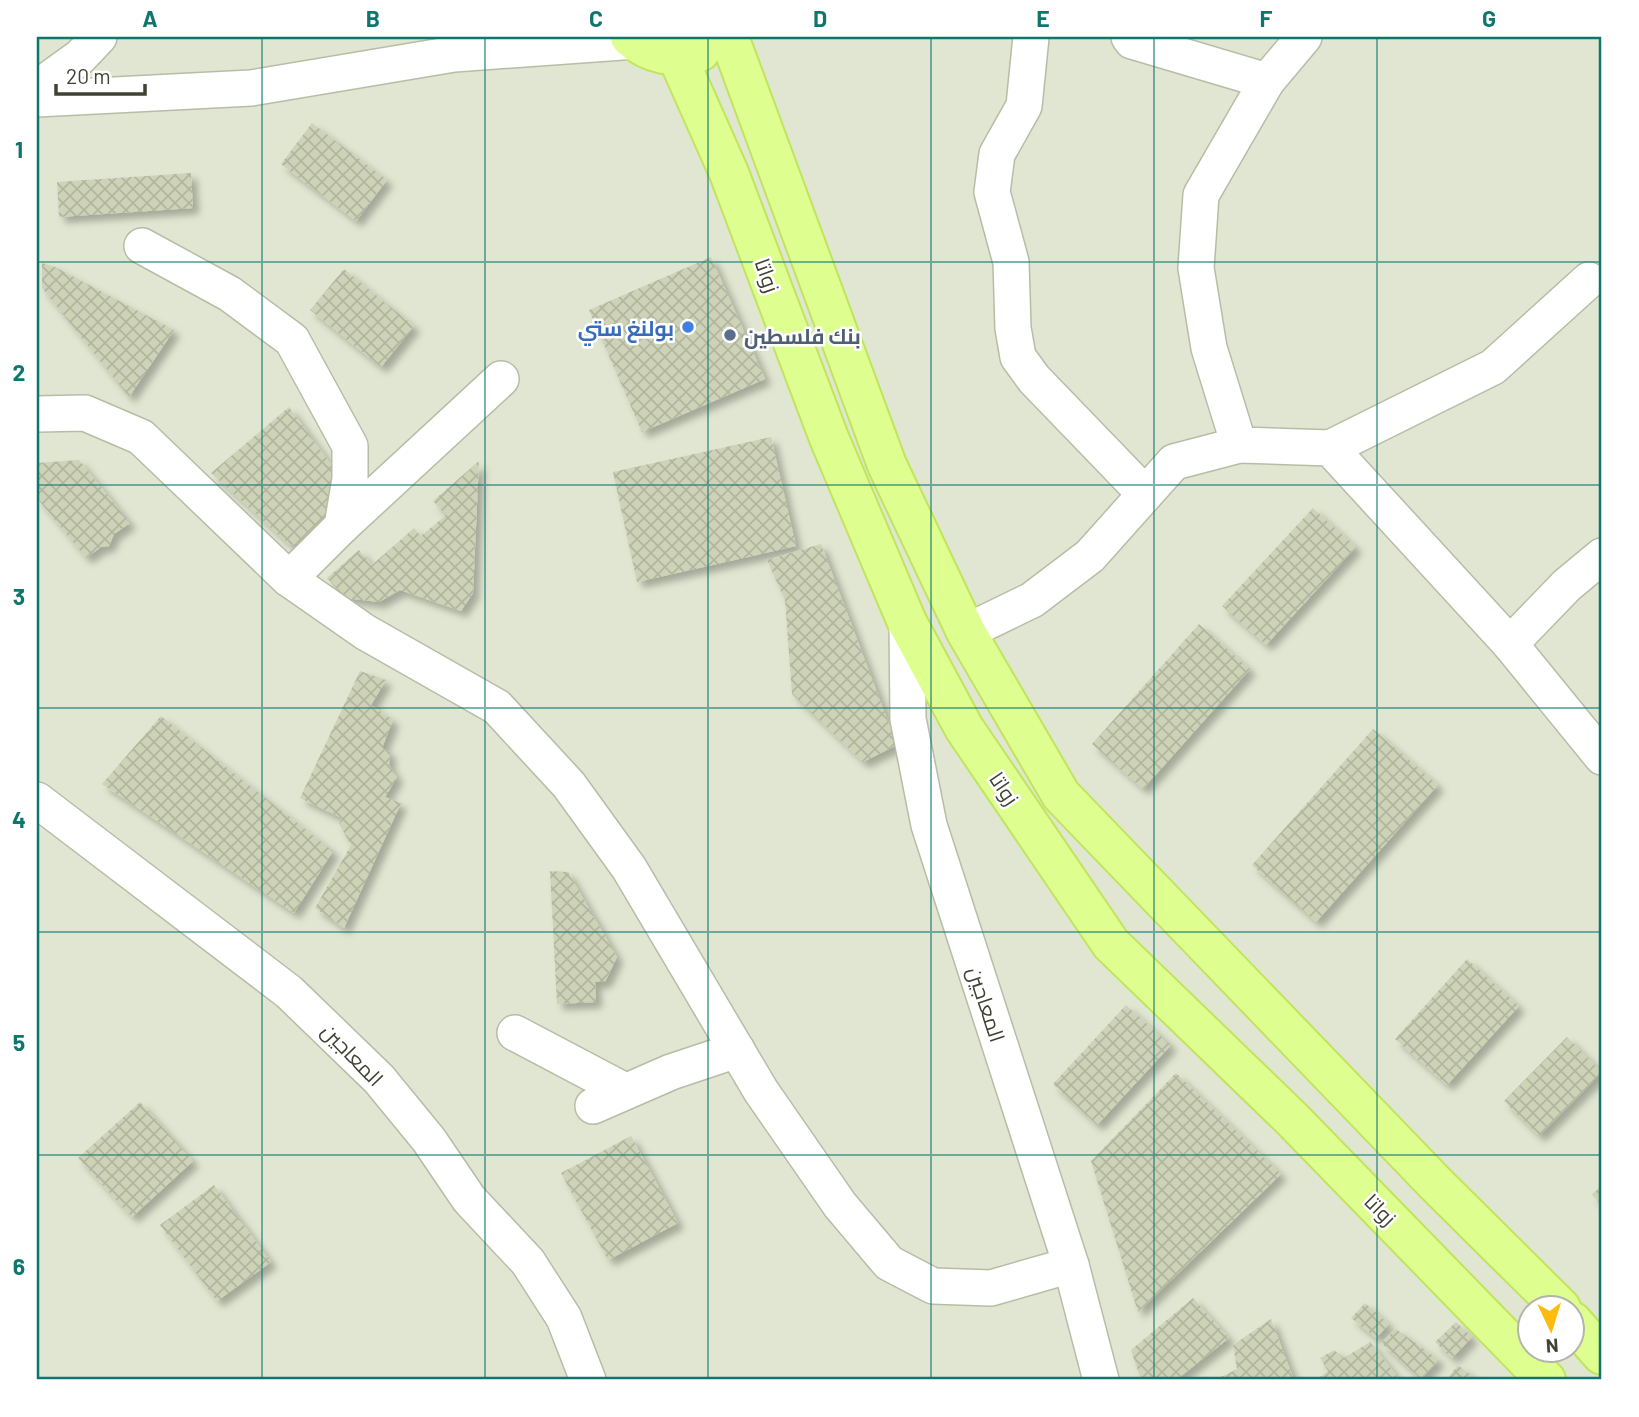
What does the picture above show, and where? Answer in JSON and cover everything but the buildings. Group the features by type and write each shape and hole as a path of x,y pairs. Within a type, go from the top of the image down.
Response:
{"main road":[{"path":"633,39 655,52 677,56 704,50 727,37"},
{"name":"زواتا","path":"727,37 887,465 966,632 1061,795 1435,1184 1547,1294"},
{"name":"زواتا","path":"677,56 729,173 829,438 907,622 964,728 1111,944 1293,1120 1546,1380"},
{"path":"1586,1336 1602,1355"}],"street":[{"path":"37,88 80,57 99,37"},
{"path":"1031,37 1024,106 996,153 992,191 1011,262 1018,357 1034,379 1145,494"},
{"path":"1129,37 1132,41 1267,81"},
{"path":"1239,445 1209,348 1196,268 1201,195 1267,81 1304,37"},
{"path":"37,99 251,88 463,45 633,39"},
{"path":"142,246 230,294 292,340 350,446 350,479 342,526"},
{"path":"966,632 1032,600 1090,555 1174,462 1239,445 1330,447 1493,367 1589,280"},
{"path":"289,579 342,526 501,379"},
{"path":"37,414 85,413 141,438 289,579 365,632 497,707 569,785 629,868 737,1050 840,1205 889,1263 933,1286 991,1288 1071,1265"},
{"path":"1330,447 1510,644 1602,757"},
{"path":"1510,644 1567,585 1602,556"},
{"name":"المعاجين","path":"907,622 908,719 929,825 1071,1265 1101,1380"},
{"name":"المعاجين","path":"37,800 99,850 289,992 379,1079 429,1140 469,1199 528,1262 564,1318 588,1380"},
{"path":"515,1032 625,1091"},
{"path":"593,1106 625,1091 737,1050"}],"shaded area":[{"path":"37,37 1602,37 1602,1380 37,1380"}],"place":[{"name":"بولنغ ستي","path":"688,327"},
{"name":"بنك فلسطين","path":"730,335"}]}
